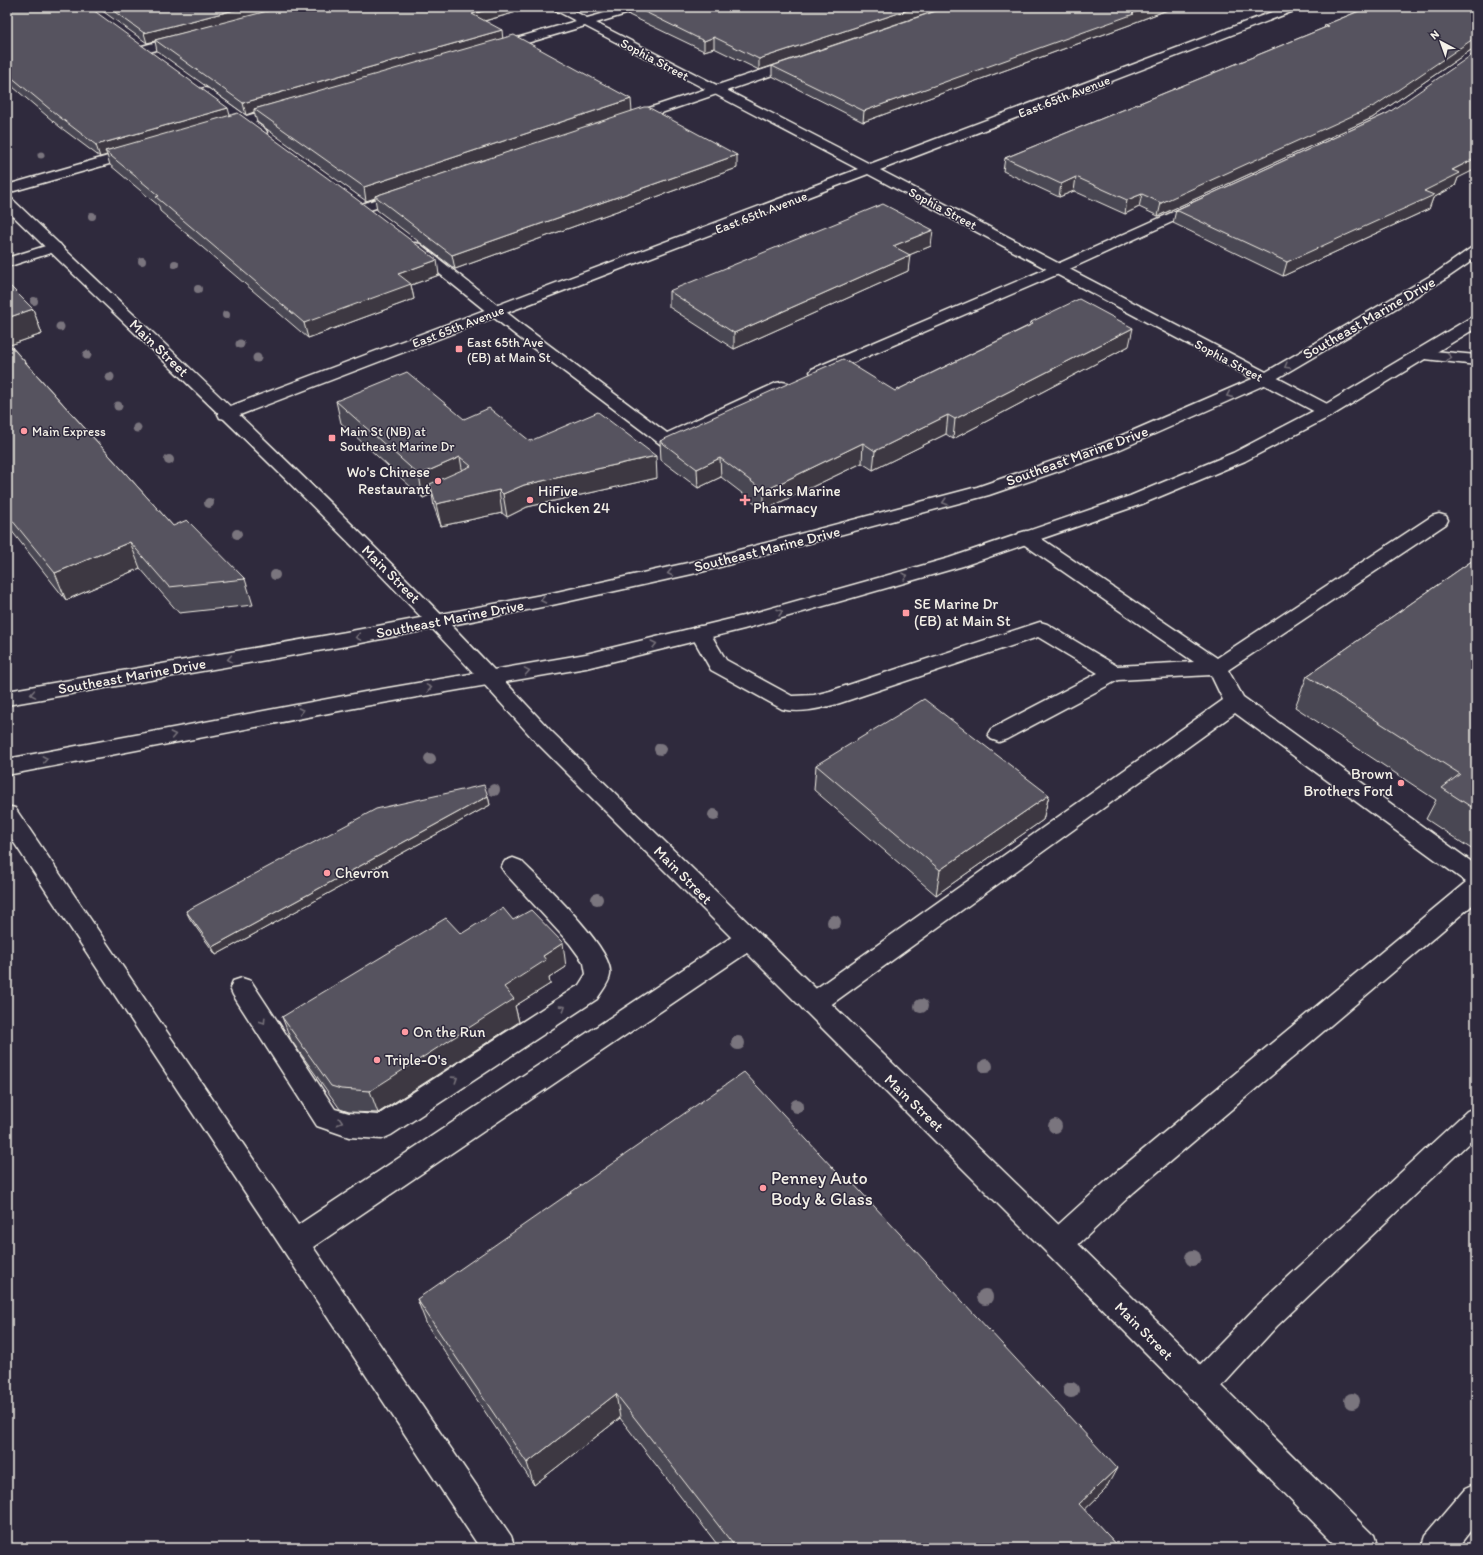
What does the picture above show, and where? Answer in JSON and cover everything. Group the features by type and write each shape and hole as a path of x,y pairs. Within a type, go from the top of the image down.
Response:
{"street":[{"name":"Sophia Street","path":"557,7 871,170 1327,412"},
{"path":"488,50 639,7"},
{"name":"East 65th Avenue","path":"226,414 871,170 1295,7"},
{"path":"146,49 192,37"},
{"path":"134,40 158,58"},
{"path":"618,122 813,57"},
{"path":"197,86 268,138"},
{"path":"208,131 298,105"},
{"path":"7,189 148,148"},
{"path":"364,208 416,190"},
{"path":"406,240 473,292 496,312 666,440 800,379 1058,269 1214,197"},
{"path":"351,198 376,217"},
{"name":"Main Street","path":"7,202 296,480 438,622 543,736 748,940 1058,1244 1200,1388 1362,1548"},
{"path":"7,263 55,247"},
{"name":"Southeast Marine Drive","path":"7,698 438,622 701,566 983,491 1108,448 1265,379 1442,275 1476,251"},
{"path":"7,767 349,702 586,661 744,622 956,562 1136,500 1239,457 1327,412 1423,355 1476,321"},
{"path":"1423,355 1476,360"},
{"path":"998,734 1114,673 1217,668 1439,520"},
{"path":"1026,537 1217,668 1235,702 1476,877"},
{"path":"700,633 718,665 789,704 814,702 833,698 1040,629 1114,673"},
{"path":"814,1004 1235,702"},
{"path":"7,814 499,1548"},
{"path":"242,988 326,1118 349,1125 382,1127 588,992 598,975 596,961 579,938 513,867"},
{"path":"1058,1244 1124,1183 1476,888"},
{"path":"295,1243 664,994 748,940"},
{"path":"1200,1388 1267,1316 1476,1119"},
{"path":"1437,1548 1476,1500"}],"building":[{"path":"7,7 89,7 228,108 96,145 10,76 7,76"},
{"path":"108,7 246,7 144,33"},
{"path":"283,7 497,7 472,14 502,30 243,103 155,40"},
{"path":"635,7 917,7 759,59 714,37 704,41"},
{"path":"948,7 1149,7 1132,13 1134,14 864,111 772,66"},
{"path":"1369,7 1460,7 1476,12 1476,37 1376,105 1161,203 1142,194 1127,200 1076,177 1061,184 1005,158 1329,26 1325,25"},
{"path":"514,35 631,99 364,187 254,109"},
{"path":"1476,52 1476,158 1452,170 1460,173 1424,191 1434,195 1287,262 1176,210 1388,113"},
{"path":"644,107 648,107 737,155 452,255 375,196"},
{"path":"238,113 437,260 398,274 411,284 304,323 156,197 159,196 105,151"},
{"path":"883,204 933,230 893,246 910,255 734,333 669,291"},
{"path":"7,283 33,309 7,318"},
{"path":"1079,299 1133,328 955,419 948,415 875,451 863,443 764,491 720,458 697,469 660,441 843,359 895,391 1033,324 1031,322"},
{"path":"7,342 173,526 187,520 245,579 169,587 130,542 55,573 7,514"},
{"path":"407,372 464,419 489,408 530,441 598,412 656,456 524,485 503,494 499,490 436,504 430,484 471,466 460,457 419,475 336,401"},
{"path":"1476,558 1476,810 1442,788 1460,774 1307,676"},
{"path":"924,699 1049,795 940,870 816,765"},
{"path":"484,785 488,796 212,947 186,911 376,809"},
{"name":"On the Run","path":"503,908 513,920 531,910 563,943 543,956 546,960 504,987 514,999 370,1091 341,1089 331,1086 282,1017 446,918 461,934"},
{"path":"744,1072 845,1181 849,1179 1117,1468 1079,1504 1120,1548 736,1548 616,1394 527,1463 417,1299"}],"place":[{"name":"East 65th Ave (EB) at Main St","path":"459,349"},
{"name":"Main Express","path":"24,431"},
{"name":"Main St (NB) at Southeast Marine Dr","path":"332,438"},
{"name":"Wo's Chinese Restaurant","path":"438,481"},
{"name":"HiFive Chicken 24","path":"530,500"},
{"name":"Marks Marine Pharmacy","path":"745,500"},
{"name":"SE Marine Dr (EB) at Main St","path":"906,613"},
{"name":"Brown Brothers Ford","path":"1401,783"},
{"name":"Chevron","path":"327,873"},
{"name":"On the Run","path":"405,1032"},
{"name":"Triple-O's","path":"377,1060"},
{"name":"Penney Auto Body & Glass","path":"763,1188"}]}
